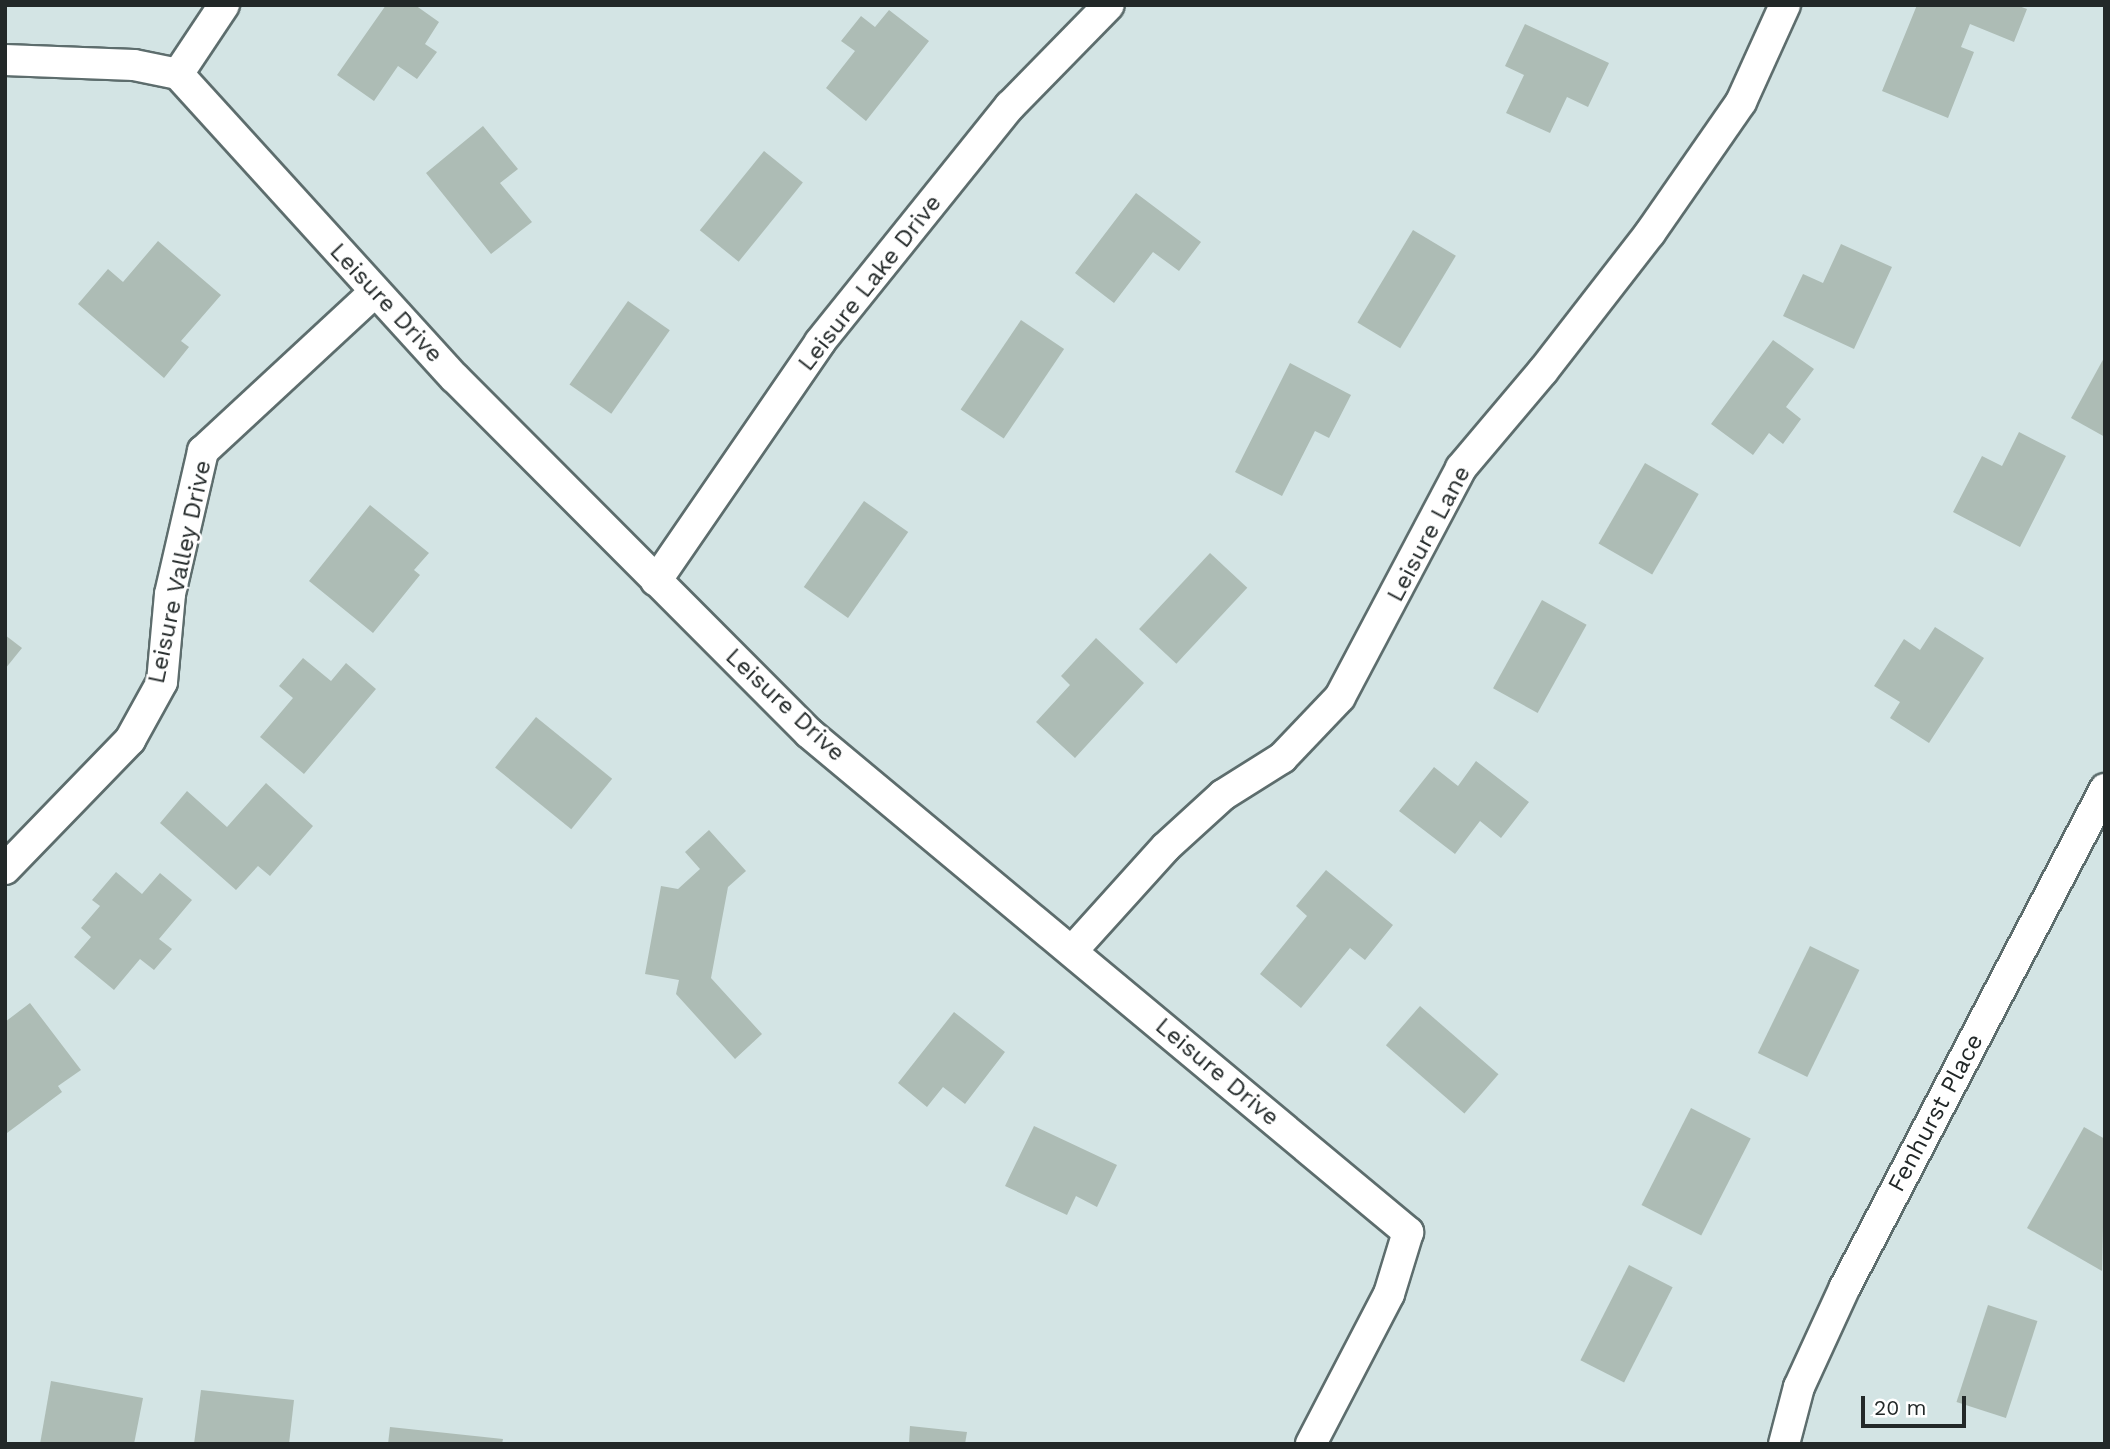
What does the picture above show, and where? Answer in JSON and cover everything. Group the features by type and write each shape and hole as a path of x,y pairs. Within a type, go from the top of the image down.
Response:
{"street":[{"path":"5,60 134,65 178,74 224,5"},
{"name":"Leisure Lake Drive","path":"656,581 820,342 1010,106 1109,5"},
{"name":"Leisure Lane","path":"1072,951 1166,847 1223,795 1282,758 1340,697 1461,468 1543,371 1650,233 1741,102 1785,5"},
{"name":"Leisure Drive","path":"178,74 375,292 656,581 809,733 1408,1232 1389,1294 1311,1444"},
{"name":"Leisure Valley Drive","path":"5,869 130,740 162,682 170,594 203,451 375,292"},
{"name":"Fenhurst Place","path":"1784,1444 1799,1387 1845,1287 2105,789"}],"building":[{"path":"386,5 415,5 439,22 425,44 437,52 417,79 398,66 374,101 337,75"},
{"path":"1917,5 2016,5 2027,9 2014,42 1970,24 1961,47 1974,52 1948,118 1882,91"},
{"path":"889,10 929,41 866,121 826,88 855,51 841,41 861,16 875,27"},
{"path":"1525,24 1609,63 1588,107 1567,97 1550,133 1506,113 1524,75 1505,66"},
{"path":"483,126 518,169 500,183 532,222 491,254 426,173"},
{"path":"764,151 803,182 739,262 700,230"},
{"path":"1136,193 1201,242 1179,271 1153,252 1114,303 1075,273"},
{"path":"1413,230 1456,256 1400,348 1357,323"},
{"path":"158,241 221,295 181,341 189,347 164,378 78,304 108,269 123,282"},
{"path":"1841,244 1892,267 1854,349 1783,316 1803,274 1823,283"},
{"path":"628,301 670,330 611,414 569,385"},
{"path":"1021,320 1064,349 1004,439 961,410"},
{"path":"1773,340 1814,369 1786,407 1801,419 1783,444 1769,433 1753,455 1711,424"},
{"path":"2105,356 2105,437 2071,418"},
{"path":"1290,363 1351,395 1329,438 1315,431 1282,496 1235,472"},
{"path":"2019,432 2066,456 2020,547 1953,512 1982,456 2002,466"},
{"path":"1645,463 1699,494 1652,575 1598,544"},
{"path":"864,501 908,532 848,618 804,587"},
{"path":"370,505 429,553 414,570 420,575 373,633 309,581"},
{"path":"1210,553 1247,588 1176,664 1139,629"},
{"path":"1542,600 1587,625 1538,713 1493,688"},
{"path":"1935,627 1984,658 1929,743 1890,718 1900,702 1874,686 1904,639 1920,650"},
{"path":"5,635 22,648 5,669"},
{"path":"1096,638 1144,683 1075,758 1036,722 1070,685 1061,676"},
{"path":"303,658 331,681 346,663 376,689 304,774 260,737 293,698 279,686"},
{"path":"536,717 612,779 571,829 495,768"},
{"path":"1476,761 1529,802 1501,838 1480,821 1455,854 1399,811 1434,767 1458,786"},
{"path":"266,783 313,826 270,876 258,866 236,890 160,823 187,791 227,827"},
{"path":"709,830 746,871 728,887 711,978 762,1034 735,1059 676,994 679,980 645,974 661,886 678,889 700,869 685,852"},
{"path":"1326,870 1393,925 1365,960 1350,948 1301,1008 1260,974 1307,916 1296,906"},
{"path":"116,872 142,894 160,873 192,900 159,939 172,949 154,970 140,959 114,990 74,957 91,937 81,928 100,906 92,900"},
{"path":"1810,946 1859,970 1807,1077 1758,1053"},
{"path":"30,1003 81,1070 58,1086 62,1092 7,1133 5,1022"},
{"path":"1420,1006 1498,1074 1464,1113 1386,1045"},
{"path":"954,1012 1005,1052 965,1104 943,1087 927,1107 898,1083"},
{"path":"1691,1108 1751,1138 1701,1236 1642,1205"},
{"path":"1034,1126 1117,1165 1097,1207 1076,1196 1067,1215 1005,1186"},
{"path":"2084,1127 2105,1139 2102,1271 2027,1228"},
{"path":"1629,1265 1673,1287 1624,1383 1580,1360"},
{"path":"1988,1305 2037,1321 2006,1418 1956,1402"},
{"path":"51,1381 143,1398 134,1444 40,1444"},
{"path":"201,1390 294,1400 289,1444 194,1444"},
{"path":"910,1426 967,1432 965,1444 909,1444"},
{"path":"390,1427 503,1439 502,1444 388,1444"}]}
